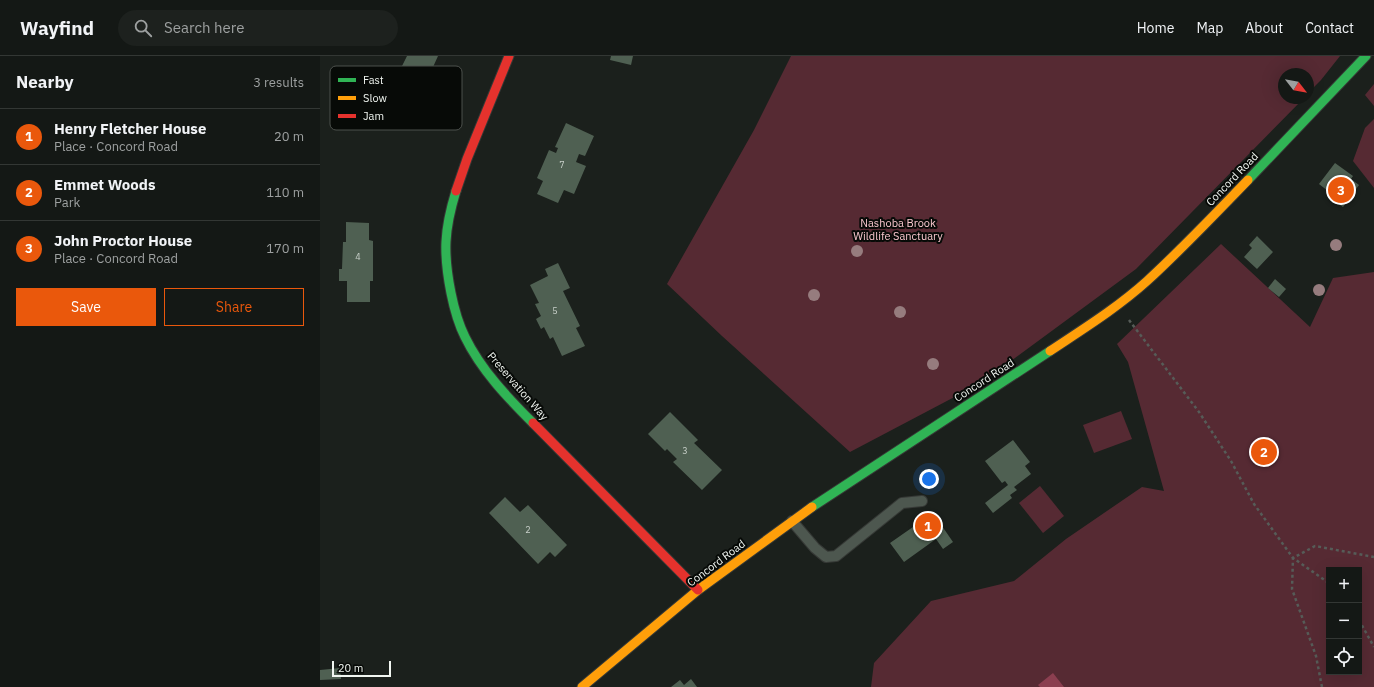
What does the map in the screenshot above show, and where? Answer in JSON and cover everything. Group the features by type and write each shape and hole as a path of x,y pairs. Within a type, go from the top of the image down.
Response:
{"main road":[{"name":"Preservation Way","path":"509,56 456,187 449,216 445,245 447,277 454,309 465,337 479,362 514,404 698,590"},
{"name":"Concord Road","path":"582,687 698,590 792,521 1105,315 1146,282 1196,234 1366,56"}],"lane":[{"path":"792,521 815,548 826,557 836,556 902,503 922,501"}],"path":[{"path":"1117,305 1199,412 1231,461 1254,504 1292,558 1326,581"},
{"path":"1292,558 1315,546 1374,556"},
{"path":"1292,558 1292,589 1316,656 1322,687"},
{"path":"1362,625 1374,647"}],"green space":[{"name":"Nashoba Brook Wildlife Sanctuary","path":"791,56 1340,56 1314,87 1314,68 1278,68 1278,104 1298,104 1136,269 981,383 850,452 667,284 754,130"},
{"path":"1374,84 1374,106 1365,95"},
{"path":"1374,119 1374,188 1353,161 1365,128"},
{"path":"1221,244 1310,327 1333,278 1374,272 1374,687 871,687 874,663 931,601 1014,581 1066,539 1142,487 1164,491 1128,362 1117,344"},
{"path":"1121,411 1132,439 1094,453 1083,425"},
{"path":"1040,486 1064,516 1043,533 1019,503"}],"shaded area":[{"path":"1053,673 1064,687 1040,687 1038,685"}],"building":[{"path":"407,56 438,56 433,66 402,66"},
{"path":"611,56 633,56 631,65 610,60"},
{"path":"566,123 594,136 585,156 579,154 576,162 586,166 574,194 564,190 558,203 537,194 543,181 537,178 549,150 556,153 558,148 555,147"},
{"path":"1335,163 1353,176 1351,179 1359,185 1343,207 1330,198 1333,195 1319,184"},
{"path":"346,222 369,223 369,240 373,241 373,281 370,281 370,302 347,302 347,281 339,281 339,269 342,269 343,242 346,242"},
{"path":"1257,236 1273,252 1257,269 1244,257 1252,248 1249,245"},
{"path":"558,263 570,288 563,291 580,326 576,328 585,346 562,356 553,337 550,339 544,327 541,329 536,319 541,316 535,304 539,303 530,285 548,276 545,269"},
{"path":"1275,279 1286,289 1279,297 1268,288"},
{"path":"670,412 698,440 694,443 722,470 702,490 673,462 677,459 667,449 665,451 648,434"},
{"path":"1013,440 1030,462 1025,466 1031,474 1014,487 1017,490 1010,495 1012,498 993,513 985,503 1008,485 1005,481 1002,483 985,461"},
{"path":"505,497 520,512 528,505 567,545 555,557 550,552 538,564 489,513"},
{"path":"933,513 953,542 943,549 936,539 904,562 890,543"},
{"path":"340,668 341,679 320,680 320,670"},
{"path":"691,679 697,687 671,687 680,680 684,685"}],"traffic: fast":[{"path":"1248,180 1366,56"},
{"path":"456,191 447,230 446,253 448,279 458,321 471,349 487,372 505,394 533,423"},
{"path":"812,507 1050,351"}],"traffic: slow":[{"path":"1050,351 1136,291 1186,244 1248,180"},
{"path":"582,687 698,590 812,507"}],"traffic: jam":[{"path":"456,191 467,159 509,56"},
{"path":"533,423 698,590"}],"place":[{"name":"John Proctor House","path":"1341,190"},
{"name":"Emmet Woods","path":"1264,452"},
{"name":"Henry Fletcher House","path":"928,526"}]}
